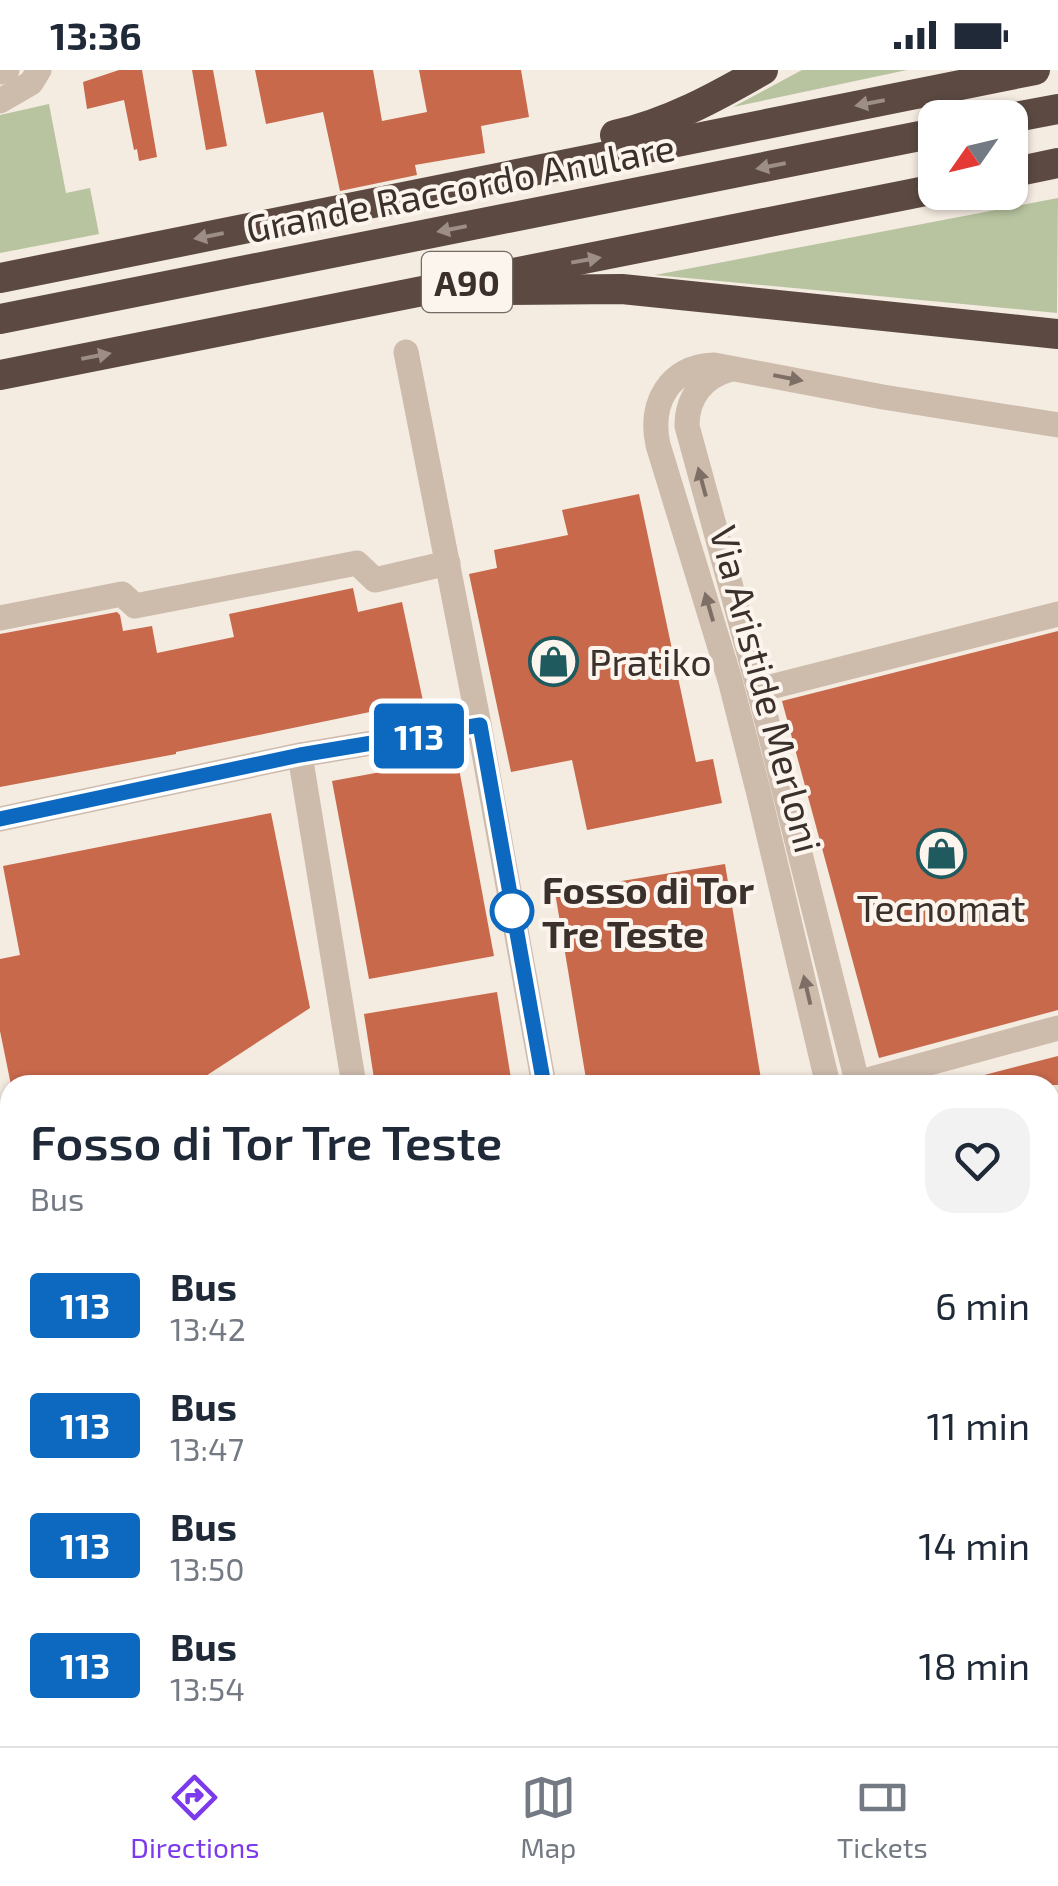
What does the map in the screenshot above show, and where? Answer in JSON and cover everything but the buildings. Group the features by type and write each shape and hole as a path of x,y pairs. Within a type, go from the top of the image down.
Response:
{"highway":[{"path":"462,185 547,150 653,125 763,70"},
{"path":"0,278 1034,70"},
{"path":"1028,114 1058,108"},
{"name":"Grande Raccordo Anulare","path":"0,320 918,136"},
{"path":"1028,170 1058,164"},
{"name":"A90","path":"0,375 918,192"},
{"path":"424,290 622,290 1058,334"}],"street":[{"path":"0,101 35,76"},
{"path":"406,352 480,725 542,1075"},
{"name":"Via Aristide Merloni","path":"826,1075 734,694 656,433 658,402 670,385 704,365 1058,425"},
{"name":"Via Aristide Merloni","path":"735,368 711,376 694,394 687,426 759,690 853,1075"},
{"path":"0,618 122,594 135,606 356,563 375,580 448,563"},
{"path":"759,690 1058,614"},
{"path":"0,819 300,755 480,725"},
{"path":"300,755 352,1075"},
{"path":"888,1075 1058,1028"}],"green space":[{"path":"802,70 907,70 733,107"},
{"path":"49,104 66,193 90,188 99,234 0,253 0,115"},
{"path":"1058,198 1057,313 655,275 995,210 1028,210 1028,204"}],"bus line":[{"name":"113","path":"0,819 300,755 480,725 542,1075"}],"place":[{"name":"Pratiko","path":"554,661"},
{"name":"Tecnomat","path":"941,853"},
{"name":"Fosso di Tor Tre Teste","path":"512,911"}]}
